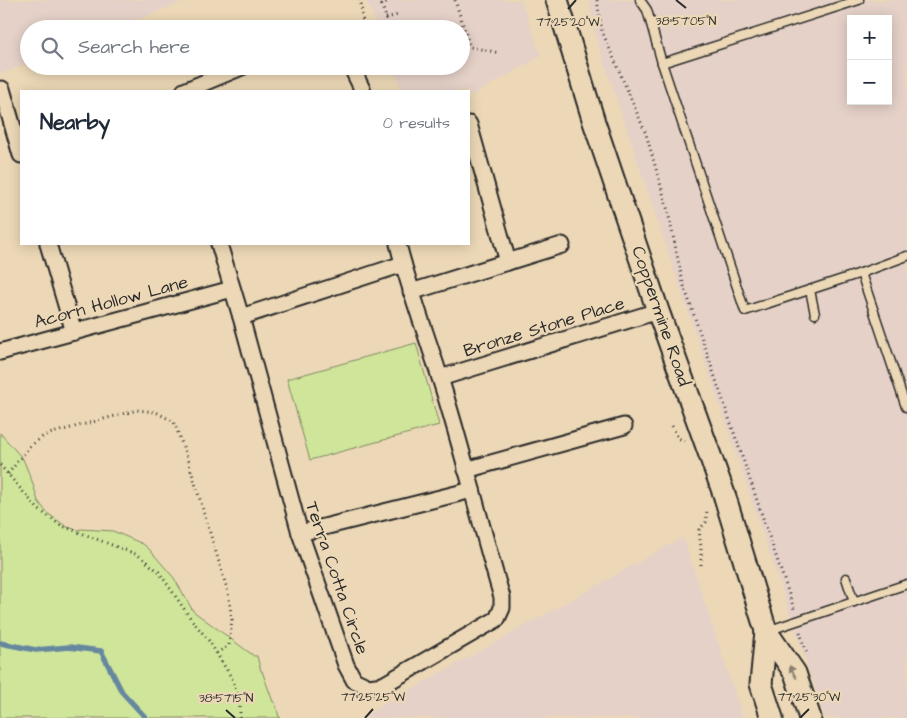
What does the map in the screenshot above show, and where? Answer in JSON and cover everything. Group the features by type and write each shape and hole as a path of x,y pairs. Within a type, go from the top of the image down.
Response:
{"street":[{"name":"Coppermine Road","path":"557,0 594,122 658,312 724,494 766,631 795,673 810,718"},
{"path":"186,90 222,75"},
{"path":"355,75 363,90"},
{"path":"2,89 20,152"},
{"path":"470,128 508,262"},
{"path":"48,245 74,332"},
{"name":"Terra Cotta Circle","path":"219,245 300,533 346,665 354,680 369,687 383,685 497,619 502,608 502,597 440,378 398,245"},
{"path":"412,292 562,245"},
{"path":"241,317 403,264"},
{"name":"Acorn Hollow Lane","path":"0,352 232,289"},
{"name":"Bronze Stone Place","path":"440,378 658,312"},
{"path":"466,470 624,426"},
{"path":"300,533 472,490"},
{"name":"Coppermine Road","path":"766,631 761,684 772,718"}],"lane":[{"path":"640,0 647,10 662,63 745,311 907,256"},
{"path":"662,63 859,0"},
{"path":"861,273 906,407"},
{"path":"810,290 815,314"},
{"path":"846,578 854,602"},
{"path":"766,631 907,584"}],"path":[{"path":"359,0 363,20"},
{"path":"380,0 386,18 398,15"},
{"path":"381,5 390,0"},
{"path":"456,0 462,20"},
{"path":"597,0 602,31 646,134 666,207 683,283 791,600 810,663"},
{"path":"470,47 500,53"},
{"path":"8,474 30,446 44,435 137,410 156,412 174,422 188,460 228,592 232,620 229,645 217,653"},
{"path":"672,426 678,438 686,442"},
{"path":"0,465 38,509 60,525 138,555 159,572 191,619 209,640 233,680 240,704 240,718"},
{"path":"701,566 699,530 706,522 707,509 705,501"}],"shaded area":[{"path":"0,0 187,0 137,20 20,20 20,66 0,74"},
{"path":"366,0 521,0 541,56 470,96 470,90 402,90 396,75 470,75 470,20 374,20"},
{"path":"589,0 907,0 907,718 825,718 596,38"},
{"path":"683,537 743,718 360,718 653,554"}],"green space":[{"path":"416,343 439,425 310,460 287,379"},
{"path":"0,433 23,459 38,501 47,513 67,527 78,530 113,531 143,544 174,578 193,611 254,656 257,656 273,702 275,702 279,717 281,718 0,718"}],"waterway":[{"path":"0,643 36,650 69,647 101,651 122,692 146,718"}]}
